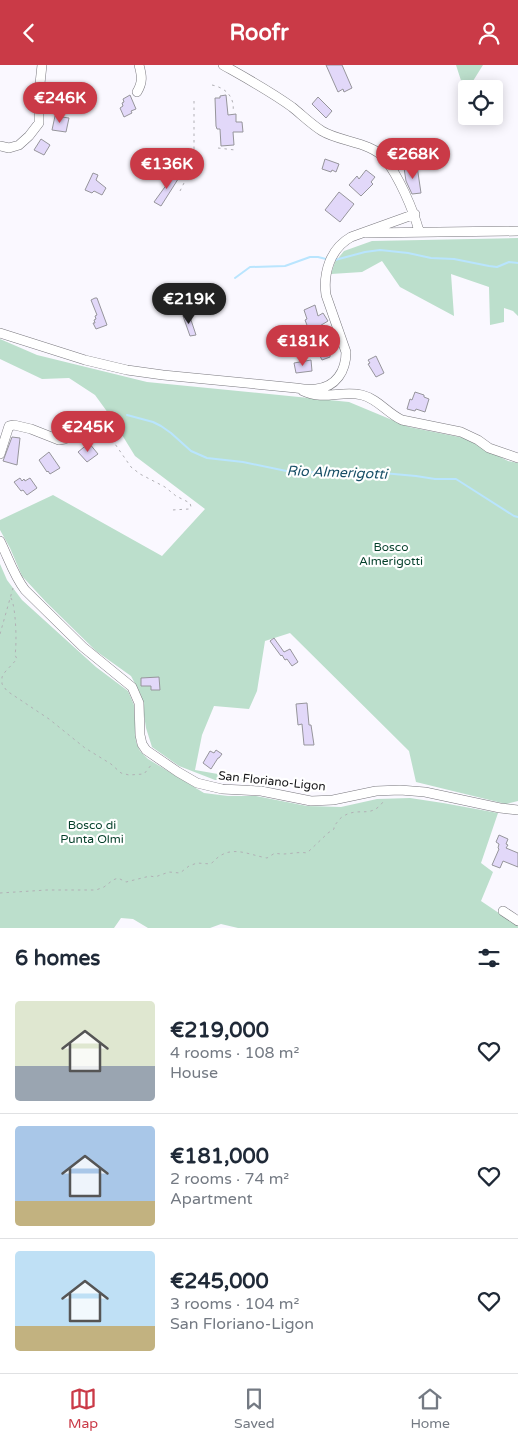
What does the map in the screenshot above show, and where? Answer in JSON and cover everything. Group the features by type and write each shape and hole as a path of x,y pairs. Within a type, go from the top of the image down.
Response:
{"street":[{"path":"0,146 9,148 19,145 39,123 39,93 42,65"},
{"path":"137,92 141,85 142,76 139,65"},
{"path":"223,65 275,96 322,131 375,151 384,158 414,214 419,231"},
{"path":"0,333 127,370 296,389 323,388 341,375 346,352 326,295 326,278 329,264 336,248 343,241 359,233 414,214"},
{"path":"359,233 518,231"},
{"path":"296,389 310,395 320,396 362,395 376,400 402,421 461,432 489,448 518,458"},
{"path":"0,454 9,426 14,425 31,429 59,439 65,439 74,434 89,436"},
{"name":"San Floriano-Ligon","path":"0,541 18,581 36,602 83,647 132,687 139,703 140,735 146,750 197,783 222,789 261,791 311,801 333,800 376,791 425,792 518,810"},
{"path":"503,911 518,921"}],"path":[{"path":"212,85 225,90 232,98 233,112"},
{"path":"180,191 184,183 183,173 194,150 194,99"},
{"path":"218,148 235,149"},
{"path":"89,436 96,428 101,427 106,431 131,467 190,503 191,507 189,509 172,510"},
{"path":"0,634 13,588 18,581"},
{"path":"11,598 15,615 15,655 17,659 2,677 2,684 6,691 50,719 85,748 121,773 144,775 153,762 159,760"},
{"path":"0,893 96,890 118,878 126,882 150,876 156,877 169,872 180,873 189,866 197,863 211,864 216,859 236,851 267,858 275,853 281,855 300,851 307,853 334,829 334,826 341,818 354,812 375,811 385,798 386,791"}],"green space":[{"path":"456,65 483,65 474,80 461,80"},
{"path":"518,238 518,316 513,311 504,308 504,322 490,325 489,287 451,274 454,316 400,287 382,261 362,272 331,274 335,262 344,251 372,241"},
{"name":"Bosco Almerigotti","path":"0,339 37,355 147,382 349,402 409,427 464,438 508,461 518,463 518,801 506,804 416,782 409,751 290,633 265,641 257,691 249,709 214,706 202,735 195,770 252,780 215,780 179,766 152,747 146,728 141,695 131,676 96,651 22,576 0,530 0,520 53,495 162,556 205,509 135,456 95,395 69,378 42,379 0,359"},
{"name":"Bosco di Punta Olmi","path":"0,564 7,580 22,600 96,667 128,691 134,705 136,742 140,751 148,759 204,793 228,796 256,796 307,806 341,807 377,799 410,798 498,813 481,863 493,872 481,901 518,926 518,928 238,928 221,924 210,928 148,928 133,919 121,918 114,928 0,928"}],"building":[{"path":"326,65 342,65 352,88 344,92 343,89 338,92"},
{"path":"130,95 136,109 124,117 120,108 123,106 123,99"},
{"path":"226,95 228,115 236,114 236,122 242,122 243,132 233,132 234,145 221,146 220,129 217,129 216,126 215,98"},
{"path":"318,97 332,111 326,118 312,104"},
{"path":"55,116 69,118 66,132 52,130"},
{"path":"41,139 50,145 44,155 34,150"},
{"path":"325,159 339,164 336,172 322,169"},
{"path":"417,166 421,193 412,194 406,181 404,168"},
{"path":"366,170 375,177 371,182 373,184 361,196 349,185 357,176 359,179"},
{"path":"93,173 98,175 96,180 106,188 102,195 94,191 92,193 85,190"},
{"path":"175,173 180,176 161,206 154,202"},
{"path":"339,192 354,204 340,222 325,210"},
{"path":"97,298 107,325 96,329 93,323 95,323 95,316 97,315 91,300"},
{"path":"315,305 318,316 323,313 328,321 318,327 330,354 330,357 322,360 312,332 310,333 305,320 307,319 304,310"},
{"path":"189,314 196,335 190,336 183,316"},
{"path":"376,356 384,373 376,377 368,364 370,363 368,360"},
{"path":"311,360 312,371 296,373 294,363"},
{"path":"415,392 429,399 425,412 407,409 410,399 412,400"},
{"path":"12,437 20,438 17,465 3,461"},
{"path":"89,443 98,454 87,462 78,452"},
{"path":"49,452 60,468 50,474 39,460"},
{"path":"20,478 22,481 24,479 25,481 30,478 37,488 27,495 14,482"},
{"path":"274,638 284,652 290,649 298,662 292,666 287,659 285,660 281,656 270,641"},
{"path":"159,677 160,690 151,690 151,686 141,686 141,678"},
{"path":"307,703 309,725 311,725 314,745 304,745 302,724 298,725 296,704"},
{"path":"216,750 222,754 211,769 203,763 210,751 214,753"},
{"path":"499,835 508,839 506,848 518,853 518,867 503,861 500,868 492,865 499,849 499,844 496,842"}],"waterway":[{"path":"335,260 380,250 431,258 454,259 497,267 509,262 518,263"},
{"path":"235,278 250,267 285,266 310,257 326,259"},
{"name":"Rio Almerigotti","path":"127,415 161,426 191,451 207,458 243,462 296,473 349,470 435,479 456,479 518,517"}]}
